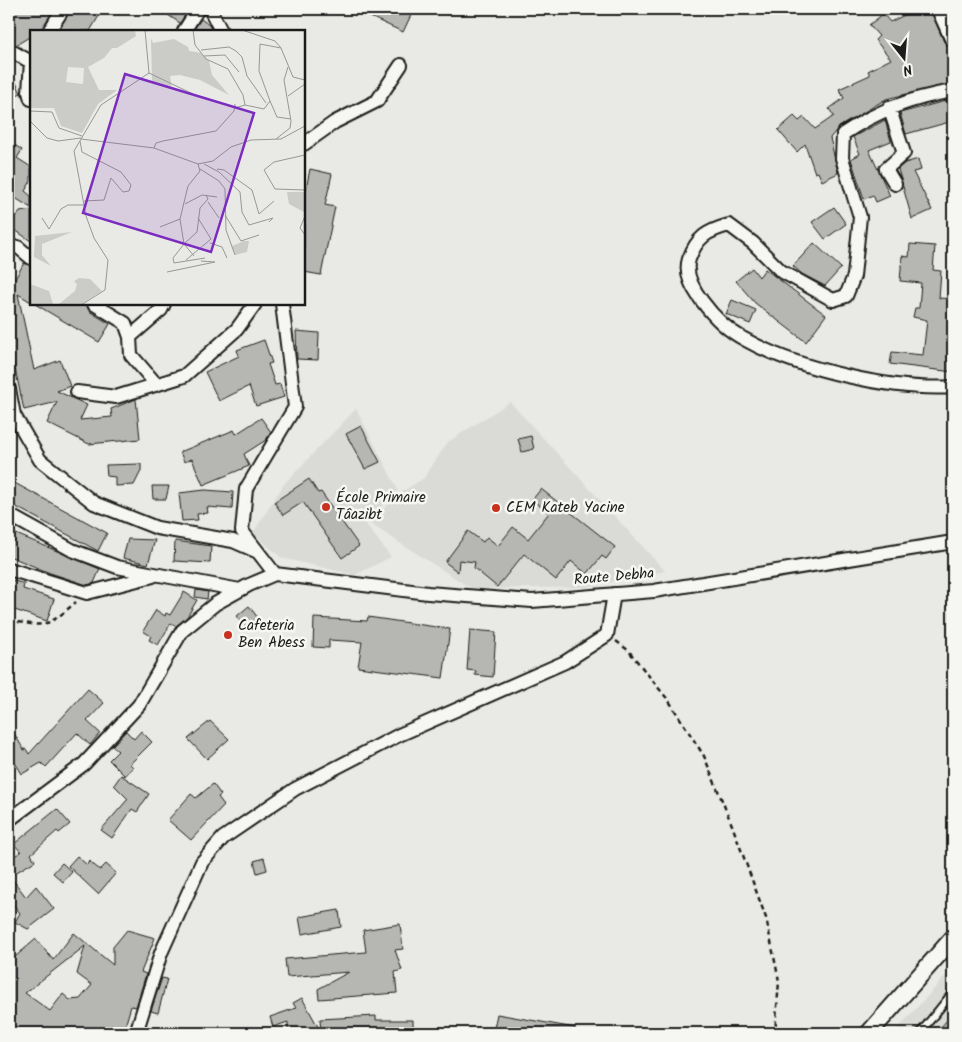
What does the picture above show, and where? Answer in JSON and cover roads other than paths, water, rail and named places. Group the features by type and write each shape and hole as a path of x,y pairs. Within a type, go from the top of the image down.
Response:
{"street":[{"path":"50,30 63,9"},
{"path":"185,30 198,9"},
{"path":"210,9 220,30"},
{"path":"940,9 953,38"},
{"path":"9,54 13,52 30,60"},
{"path":"305,143 335,122 377,101 401,65"},
{"path":"30,71 28,92 30,97"},
{"path":"953,92 889,107 870,116 843,134 842,158 860,217 854,276 846,296 833,300 781,272 753,243 730,226 712,230 694,244 687,267 694,290 714,317 743,339 786,357 841,374 896,386 928,389 953,386"},
{"path":"889,107 904,153 886,169 895,184"},
{"path":"18,247 30,257"},
{"path":"96,305 125,323 130,337 130,355 156,384"},
{"path":"130,337 162,310 164,305"},
{"path":"77,392 116,398 184,376 237,329 254,305"},
{"path":"9,820 84,764 139,705 182,631 216,604 240,590 275,574 242,531 246,489 295,407 282,305"},
{"path":"9,389 14,415 40,460 94,503 157,528 233,541 258,552"},
{"path":"9,515 72,550 117,567 240,590"},
{"name":"Route Debha","path":"275,574 428,593 532,600 654,591 953,542"},
{"path":"9,569 87,593 157,575"},
{"path":"136,1033 161,953 202,862 223,838 294,789 399,735 565,662 607,634 614,594"},
{"path":"869,1033 953,938"}],"lane":[{"path":"920,1033 953,992"}],"place":[{"name":"École Primaire Tâazibt","path":"326,507"},
{"name":"CEM Kateb Yacine","path":"496,508"},
{"name":"Cafeteria Ben Abess","path":"228,635"}]}
